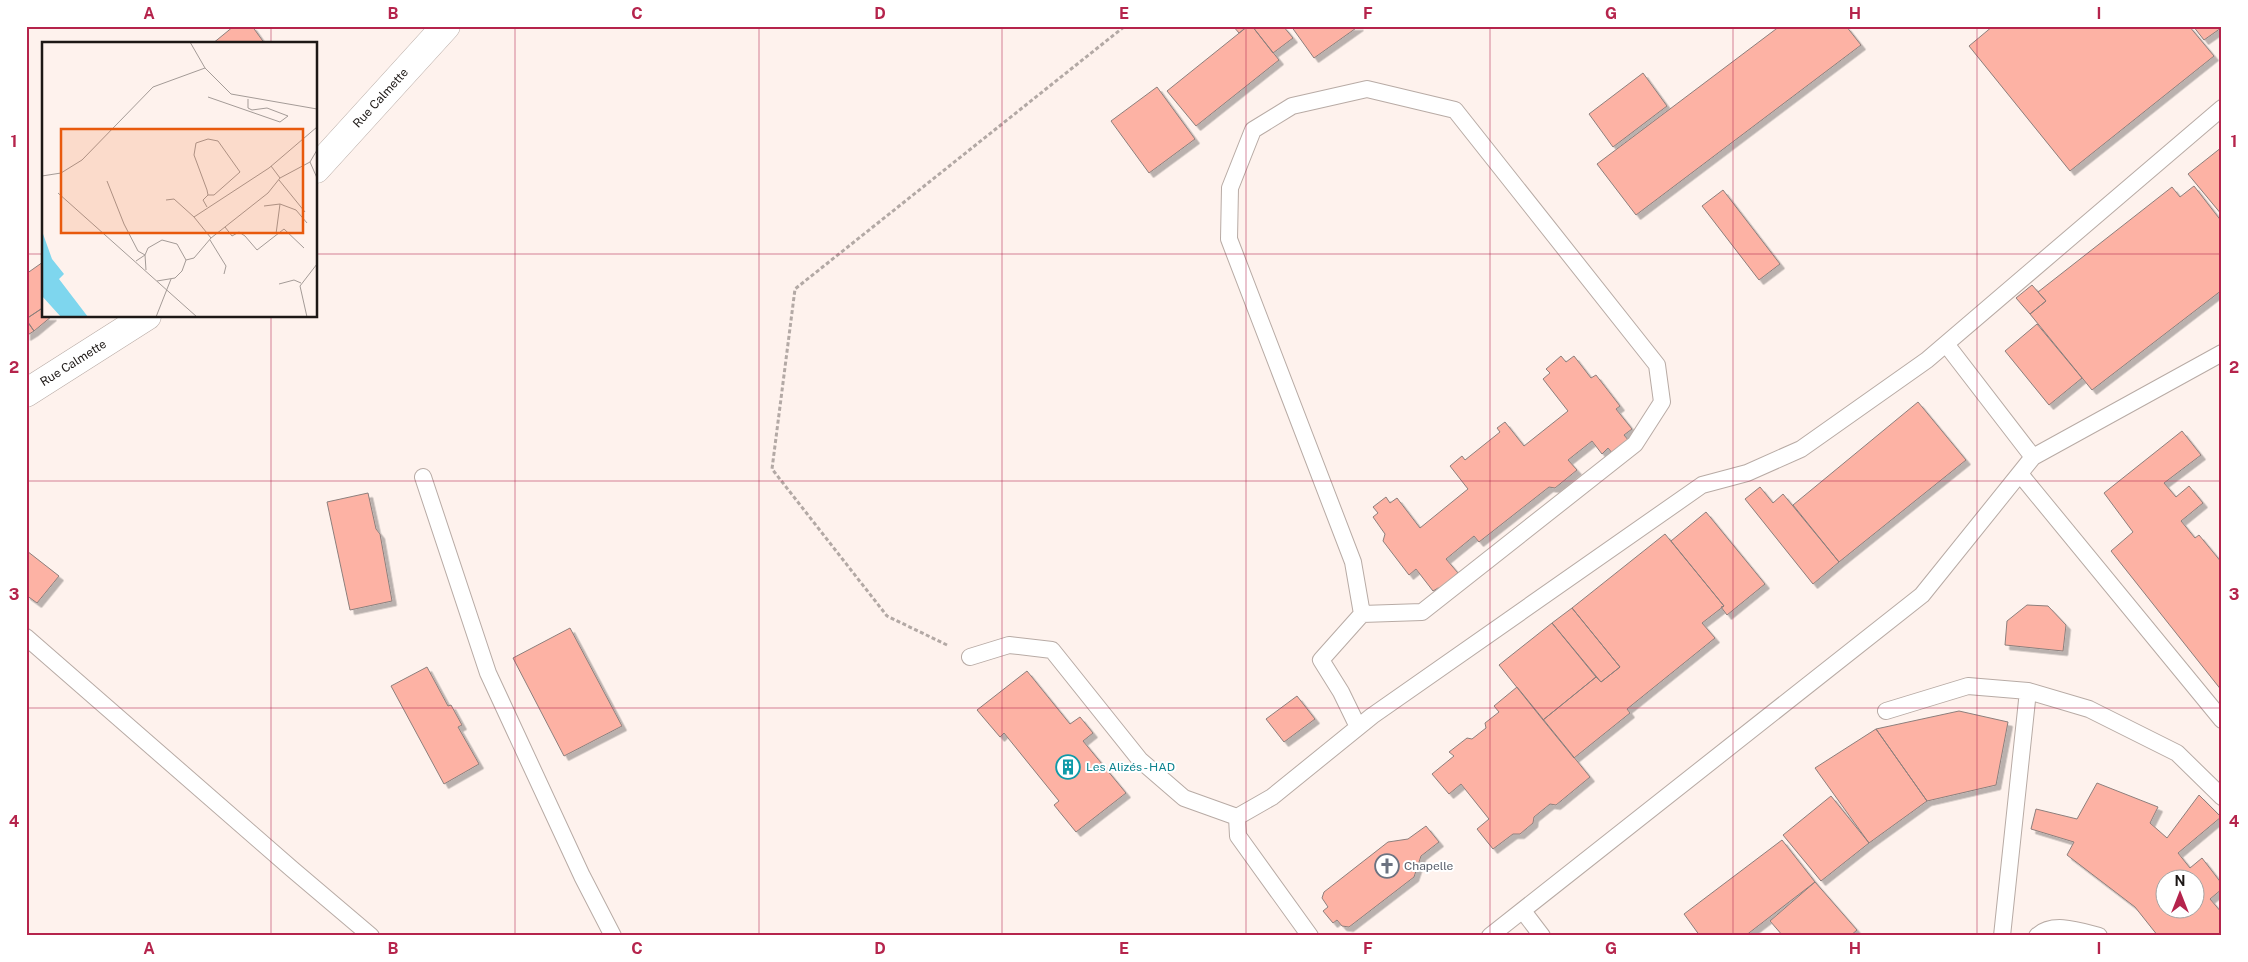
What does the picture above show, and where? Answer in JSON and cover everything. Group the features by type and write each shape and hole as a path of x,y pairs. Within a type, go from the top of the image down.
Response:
{"street":[{"name":"Rue Calmette","path":"318,167 446,26"},
{"name":"Rue Calmette","path":"26,393 144,318"}],"lane":[{"path":"1358,727 1341,692 1321,660 1362,614 1422,612 1635,444 1662,402 1657,365 1455,110 1367,89 1292,106 1253,130 1230,188 1229,239 1353,562 1362,614"},
{"path":"970,657 1009,645 1052,650 1140,760 1184,798 1237,817 1272,797 1358,727 1702,485 1747,473 1801,449 1927,360 2222,108"},
{"path":"1946,344 2033,457"},
{"path":"1490,936 1922,596 2033,457 2222,352"},
{"path":"2020,474 2222,720"},
{"path":"423,477 488,673 582,876 613,936"},
{"path":"26,636 284,862 372,936"},
{"path":"1886,711 1968,686 2028,692 2089,708 2177,753 2222,797"},
{"path":"2002,936 2028,692"},
{"path":"1237,817 1238,836 1310,936"},
{"path":"1523,911 1542,936"},
{"path":"2037,936 2042,931 2069,928 2099,936"}],"path":[{"path":"970,657 887,616 772,469 795,289 1125,26"}],"building":[{"path":"234,26 252,26 264,42 214,42"},
{"path":"1233,26 1248,26 1239,33"},
{"path":"1248,26 1252,26 1279,60 1196,126 1167,91"},
{"path":"1252,26 1283,26 1293,38 1273,53"},
{"path":"1291,26 1359,26 1314,58"},
{"path":"1780,26 1846,26 1861,45 1636,215 1597,164"},
{"path":"1993,26 2189,26 2214,56 2070,171 1969,46"},
{"path":"2193,26 2219,26 2221,28 2204,40"},
{"path":"1643,73 1667,106 1613,147 1589,114"},
{"path":"1157,87 1195,139 1149,173 1111,121"},
{"path":"2222,147 2222,215 2188,174"},
{"path":"2194,186 2222,222 2222,290 2092,390 2030,314 2046,301 2038,292 2172,187 2180,197"},
{"path":"1723,190 1780,264 1759,280 1702,206"},
{"path":"42,263 42,308 26,319 26,274"},
{"path":"2032,285 2046,301 2030,314 2016,298"},
{"path":"42,308 42,318 50,318 34,331 26,319"},
{"path":"26,320 34,331 26,336"},
{"path":"2037,324 2082,378 2049,405 2005,351"},
{"path":"1561,356 1566,362 1574,356 1591,378 1596,375 1620,406 1616,409 1632,429 1624,435 1629,441 1613,454 1608,448 1602,454 1592,441 1568,460 1577,470 1555,488 1549,487 1479,542 1474,536 1446,559 1458,573 1453,577 1456,580 1444,590 1438,588 1433,591 1416,569 1409,575 1383,541 1385,534 1373,517 1378,513 1373,507 1386,497 1390,503 1397,498 1420,528 1468,489 1450,466 1462,456 1465,460 1500,432 1497,428 1505,422 1524,446 1568,411 1543,379 1550,373 1546,369"},
{"path":"1918,402 1966,460 1839,562 1793,505"},
{"path":"2182,431 2201,455 2164,483 2176,497 2189,486 2203,503 2181,521 2195,538 2199,535 2222,563 2222,691 2111,551 2133,532 2104,493"},
{"path":"1760,487 1773,503 1783,494 1839,562 1813,584 1745,499"},
{"path":"368,493 376,529 380,534 392,601 350,610 327,502"},
{"path":"1706,512 1765,584 1727,615 1721,607 1724,606 1671,541"},
{"path":"1665,534 1724,606 1702,623 1715,638 1627,709 1630,713 1574,758 1543,720 1596,677 1601,682 1620,667 1572,608"},
{"path":"27,551 59,576 37,603 26,595"},
{"path":"2027,605 2048,606 2066,625 2063,651 2005,645 2007,621"},
{"path":"1572,608 1620,667 1601,682 1552,623"},
{"path":"1552,623 1596,677 1543,720 1499,665"},
{"path":"570,628 622,726 564,756 513,658"},
{"path":"427,667 448,706 451,705 462,725 458,727 479,764 444,784 391,686"},
{"name":"Les Alizés - HAD","path":"1027,671 1070,724 1080,717 1093,733 1083,741 1126,793 1076,832 1054,805 1059,801 1004,733 1000,737 977,710"},
{"path":"1517,687 1590,777 1556,805 1550,804 1534,817 1533,823 1520,834 1513,834 1493,849 1477,829 1489,819 1461,784 1449,794 1432,774 1454,756 1449,752 1467,738 1472,739 1486,728 1485,723 1499,712 1494,706"},
{"path":"1297,696 1315,719 1284,742 1266,719"},
{"path":"1959,711 2008,722 1996,785 1927,801 1876,729"},
{"path":"1876,729 1927,801 1869,843 1815,768"},
{"path":"2097,783 2158,807 2150,823 2167,838 2199,795 2221,817 2178,853 2190,868 2202,858 2222,884 2222,889 2210,899 2222,913 2222,936 2158,936 2135,907 2067,855 2074,842 2031,829 2036,809 2077,819"},
{"path":"1831,796 1869,843 1821,881 1783,835"},
{"name":"Chapelle","path":"1426,826 1439,842 1421,856 1414,877 1349,927 1342,926 1337,920 1333,923 1323,911 1328,907 1322,898 1324,892 1388,842 1408,839"},
{"path":"1782,840 1815,882 1745,936 1700,936 1684,914"},
{"path":"1815,882 1857,930 1850,936 1783,936 1770,921"}],"place":[{"name":"Les Alizés - HAD","path":"1068,767"},
{"name":"Chapelle","path":"1387,866"}]}
